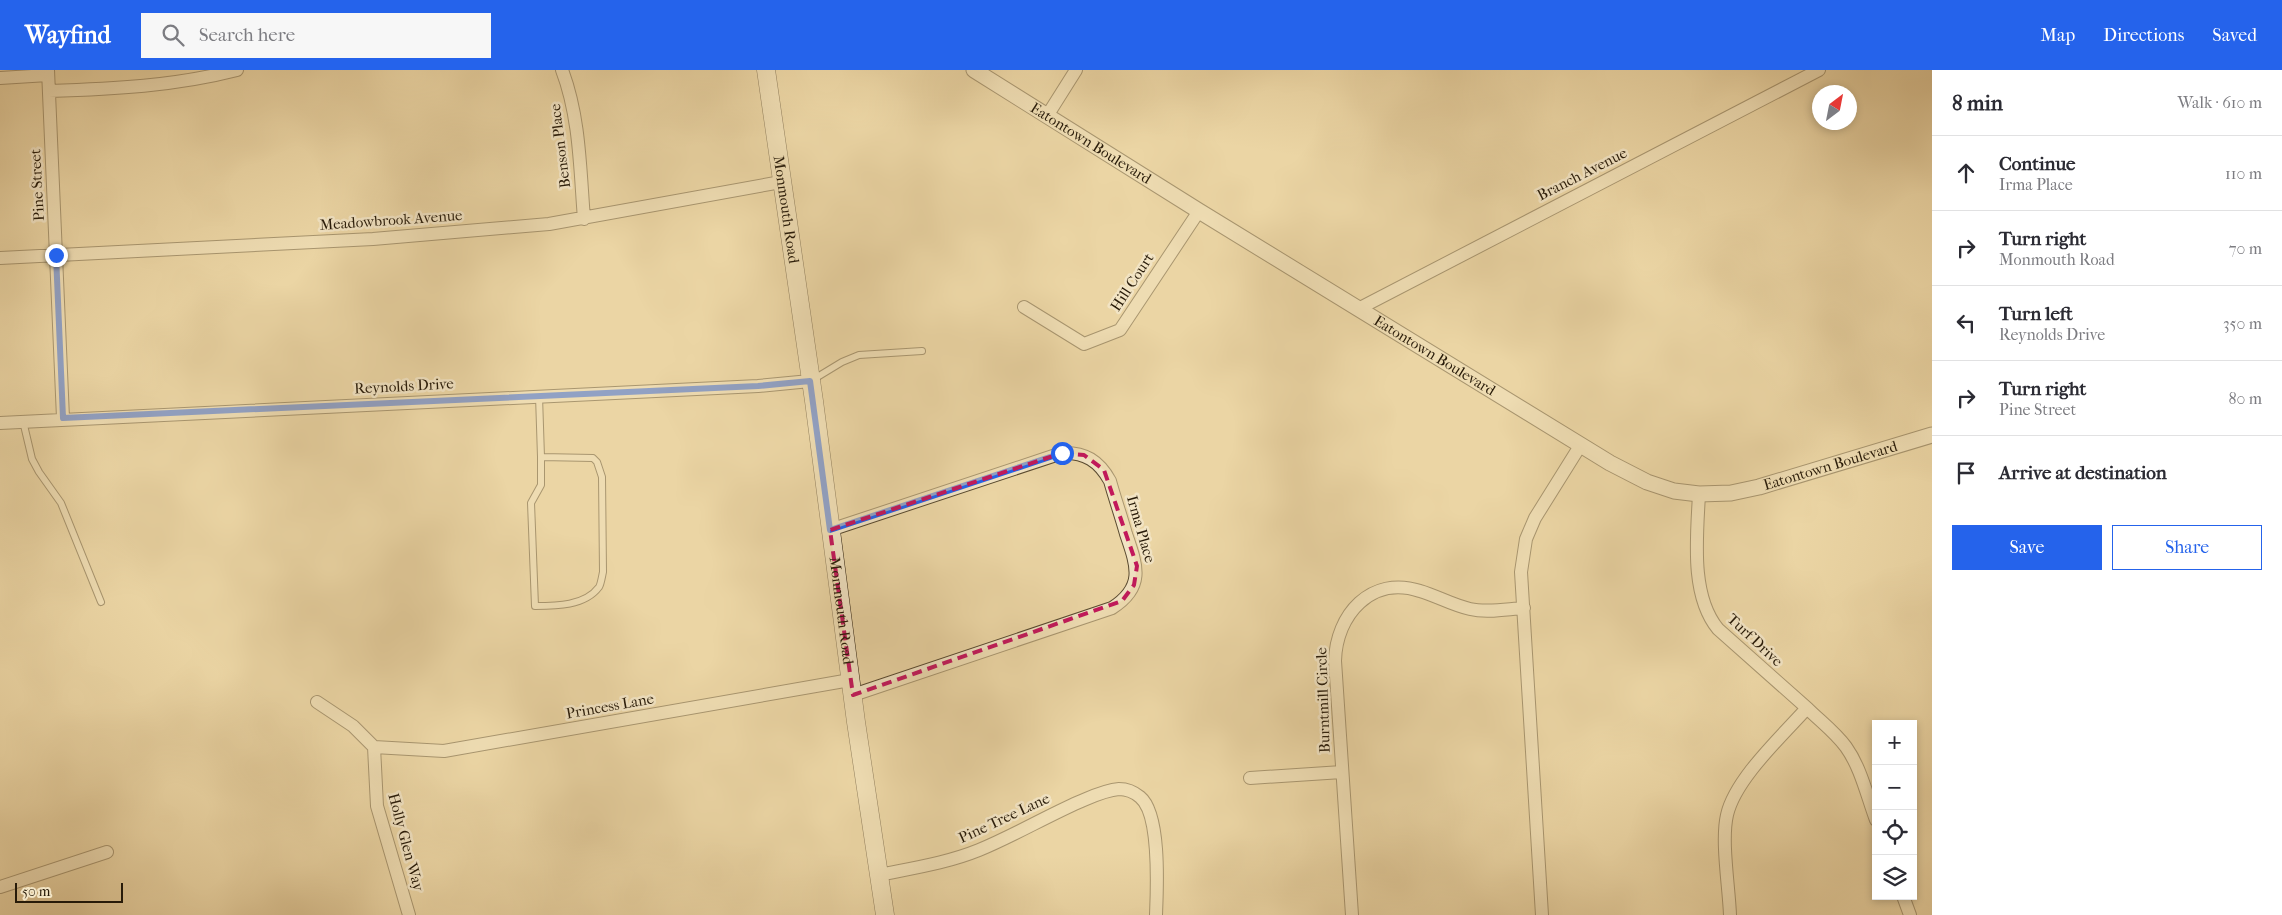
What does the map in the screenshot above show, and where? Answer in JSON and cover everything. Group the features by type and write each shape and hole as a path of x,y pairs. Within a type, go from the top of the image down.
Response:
{"main road":[{"name":"Monmouth Road","path":"766,70 885,915"}],"street":[{"path":"49,90 150,86 206,78 237,70"},
{"name":"Benson Place","path":"562,70 571,97 576,122 584,219"},
{"name":"Eatontown Boulevard","path":"974,70 1580,446 1646,482 1674,491 1699,494 1731,493 1759,488 1932,435"},
{"path":"1047,116 1076,70"},
{"name":"Branch Avenue","path":"1360,308 1819,70"},
{"path":"0,78 48,72"},
{"name":"Pine Street","path":"48,72 63,418"},
{"name":"Meadowbrook Avenue","path":"0,258 373,239 549,224 782,182"},
{"name":"Hill Court","path":"1024,307 1084,344 1120,330 1199,211"},
{"name":"Reynolds Drive","path":"0,422 758,386 810,381"},
{"path":"1542,915 1521,572 1526,539 1535,518 1580,446"},
{"name":"Irma Place","path":"830,530 1062,453 1074,452 1094,460 1104,470 1110,482 1137,566 1134,585 1122,601 1112,608 852,687"},
{"name":"Turf Drive","path":"1699,494 1697,538 1701,596 1710,619 1834,733 1847,748 1857,768 1872,810"},
{"name":"Burntmill Circle","path":"1352,915 1335,651 1342,625 1356,605 1376,592 1403,588 1419,590 1470,609 1524,608"},
{"name":"Princess Lane","path":"374,747 444,751 852,687"},
{"path":"316,702 353,726 374,747"},
{"path":"1730,915 1725,834 1730,806 1743,780 1806,708"},
{"name":"Holly Glen Way","path":"374,747 377,806 409,915"},
{"path":"1250,778 1342,772"},
{"name":"Pine Tree Lane","path":"879,875 930,865 980,849 1095,795 1117,789 1127,790 1140,797 1149,808 1152,821 1157,888 1156,915"},
{"path":"0,886 107,852"},
{"path":"1904,900 1910,915"}],"lane":[{"path":"810,381 842,362 859,355 922,351"},
{"path":"539,396 541,486 531,504 535,606 566,605 586,597 599,587 603,572 602,477 597,462 593,458 541,457"},
{"path":"24,421 32,459 61,503 101,602"}],"highlighted area":[{"path":"1062,453 1084,455 1104,470 1137,566 1134,585 1122,601 853,695 830,530"}],"route":[{"path":"56,255 63,418 758,386 810,381 830,530 1062,453"}]}
